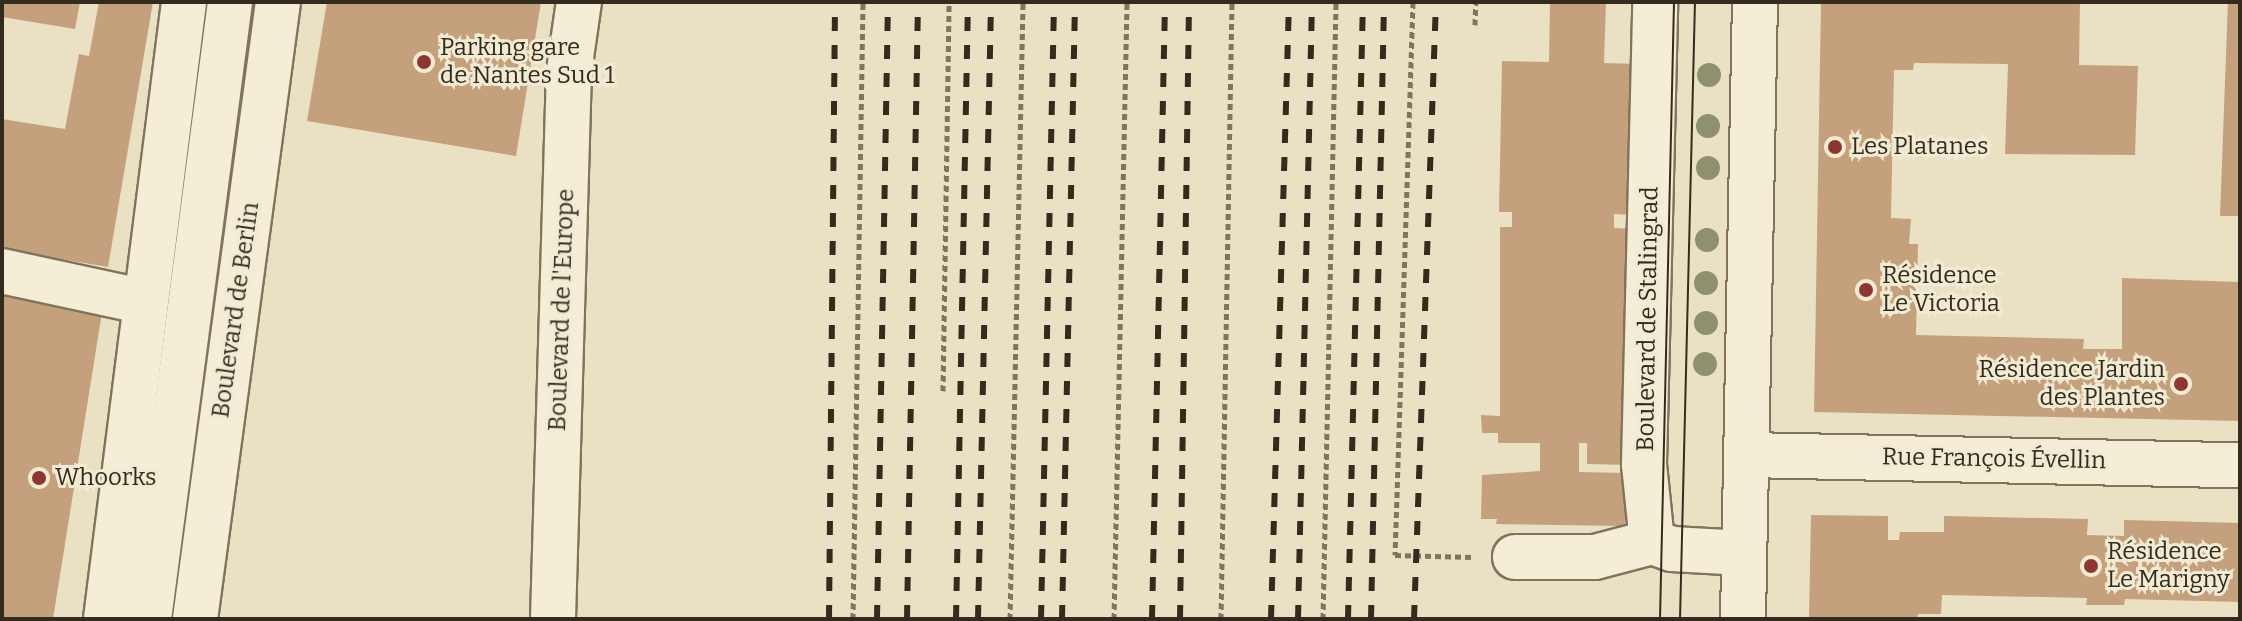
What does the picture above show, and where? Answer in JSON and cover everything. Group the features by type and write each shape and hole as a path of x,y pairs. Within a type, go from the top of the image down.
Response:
{"street":[{"path":"106,619 184,2"},
{"path":"149,619 230,2"},
{"name":"Boulevard de Berlin","path":"195,619 278,2"},
{"name":"Boulevard de l'Europe","path":"553,619 569,71 579,2"},
{"name":"Boulevard de Stalingrad","path":"1652,542 1644,464 1655,2"},
{"path":"1743,619 1755,2"},
{"path":"579,619 593,108"},
{"path":"2,271 145,302"},
{"name":"Rue François Évellin","path":"1747,455 2240,465"},
{"path":"1515,557 1595,557 1652,542 1672,549 1744,553"}],"path":[{"path":"853,619 863,2"},
{"path":"943,391 949,2"},
{"path":"1010,619 1023,2"},
{"path":"1114,619 1127,2"},
{"path":"1221,619 1232,2"},
{"path":"1323,619 1336,2"},
{"path":"1413,2 1395,555 1515,557"},
{"path":"1475,25 1476,2"}],"green space":[{"path":"252,2 264,2 226,293 215,291"}],"building":[{"path":"2,2 80,2 75,29 2,17"},
{"path":"99,2 153,2 108,267 2,249 2,119 65,129 79,54 89,56"},
{"name":"Parking gare de Nantes Sud 1","path":"327,2 541,2 516,156 307,121"},
{"path":"1550,2 1606,2 1604,63 1638,64 1636,215 1614,214 1614,228 1635,229 1630,465 1587,464 1587,443 1579,443 1579,472 1626,473 1625,526 1496,524 1497,519 1481,519 1482,475 1540,471 1540,443 1498,443 1498,433 1482,433 1481,415 1500,416 1500,227 1512,227 1512,212 1499,212 1502,61 1549,62"},
{"path":"1821,2 2080,2 2079,65 2138,66 2135,155 2005,154 2008,64 1914,63 1913,70 1894,70 1891,218 1911,219 1909,244 1918,244 1916,335 2084,339 2083,349 2122,349 2122,278 2240,282 2240,421 1814,412"},
{"path":"2228,2 2240,2 2240,216 2220,216"},
{"name":"Whoorks","path":"2,287 103,306 53,619 2,619"},
{"name":"Résidence Le Marigny","path":"1811,515 1888,516 1888,540 1899,540 1900,532 1944,532 1944,516 2088,519 2087,535 2124,536 2124,520 2240,523 2240,602 2125,599 2124,605 2086,605 2087,598 1942,595 1941,614 1918,614 1918,619 1809,619"}],"tram line":[{"path":"1660,619 1674,2"},
{"path":"1680,619 1695,2"}],"railway":[{"path":"829,619 835,2"},
{"path":"877,619 888,2"},
{"path":"907,619 918,2"},
{"path":"956,619 968,2"},
{"path":"978,619 991,2"},
{"path":"1041,619 1054,2"},
{"path":"1062,619 1075,2"},
{"path":"1152,619 1165,2"},
{"path":"1180,619 1189,2"},
{"path":"1271,619 1289,2"},
{"path":"1298,619 1312,2"},
{"path":"1348,619 1363,2"},
{"path":"1371,619 1384,2"},
{"path":"1414,619 1436,2"}],"place":[{"name":"Parking gare de Nantes Sud 1","path":"424,62"},
{"name":"Les Platanes","path":"1835,147"},
{"name":"Résidence Le Victoria","path":"1866,290"},
{"name":"Résidence Jardin des Plantes","path":"2181,384"},
{"name":"Whoorks","path":"39,478"},
{"name":"Résidence Le Marigny","path":"2091,566"}]}
